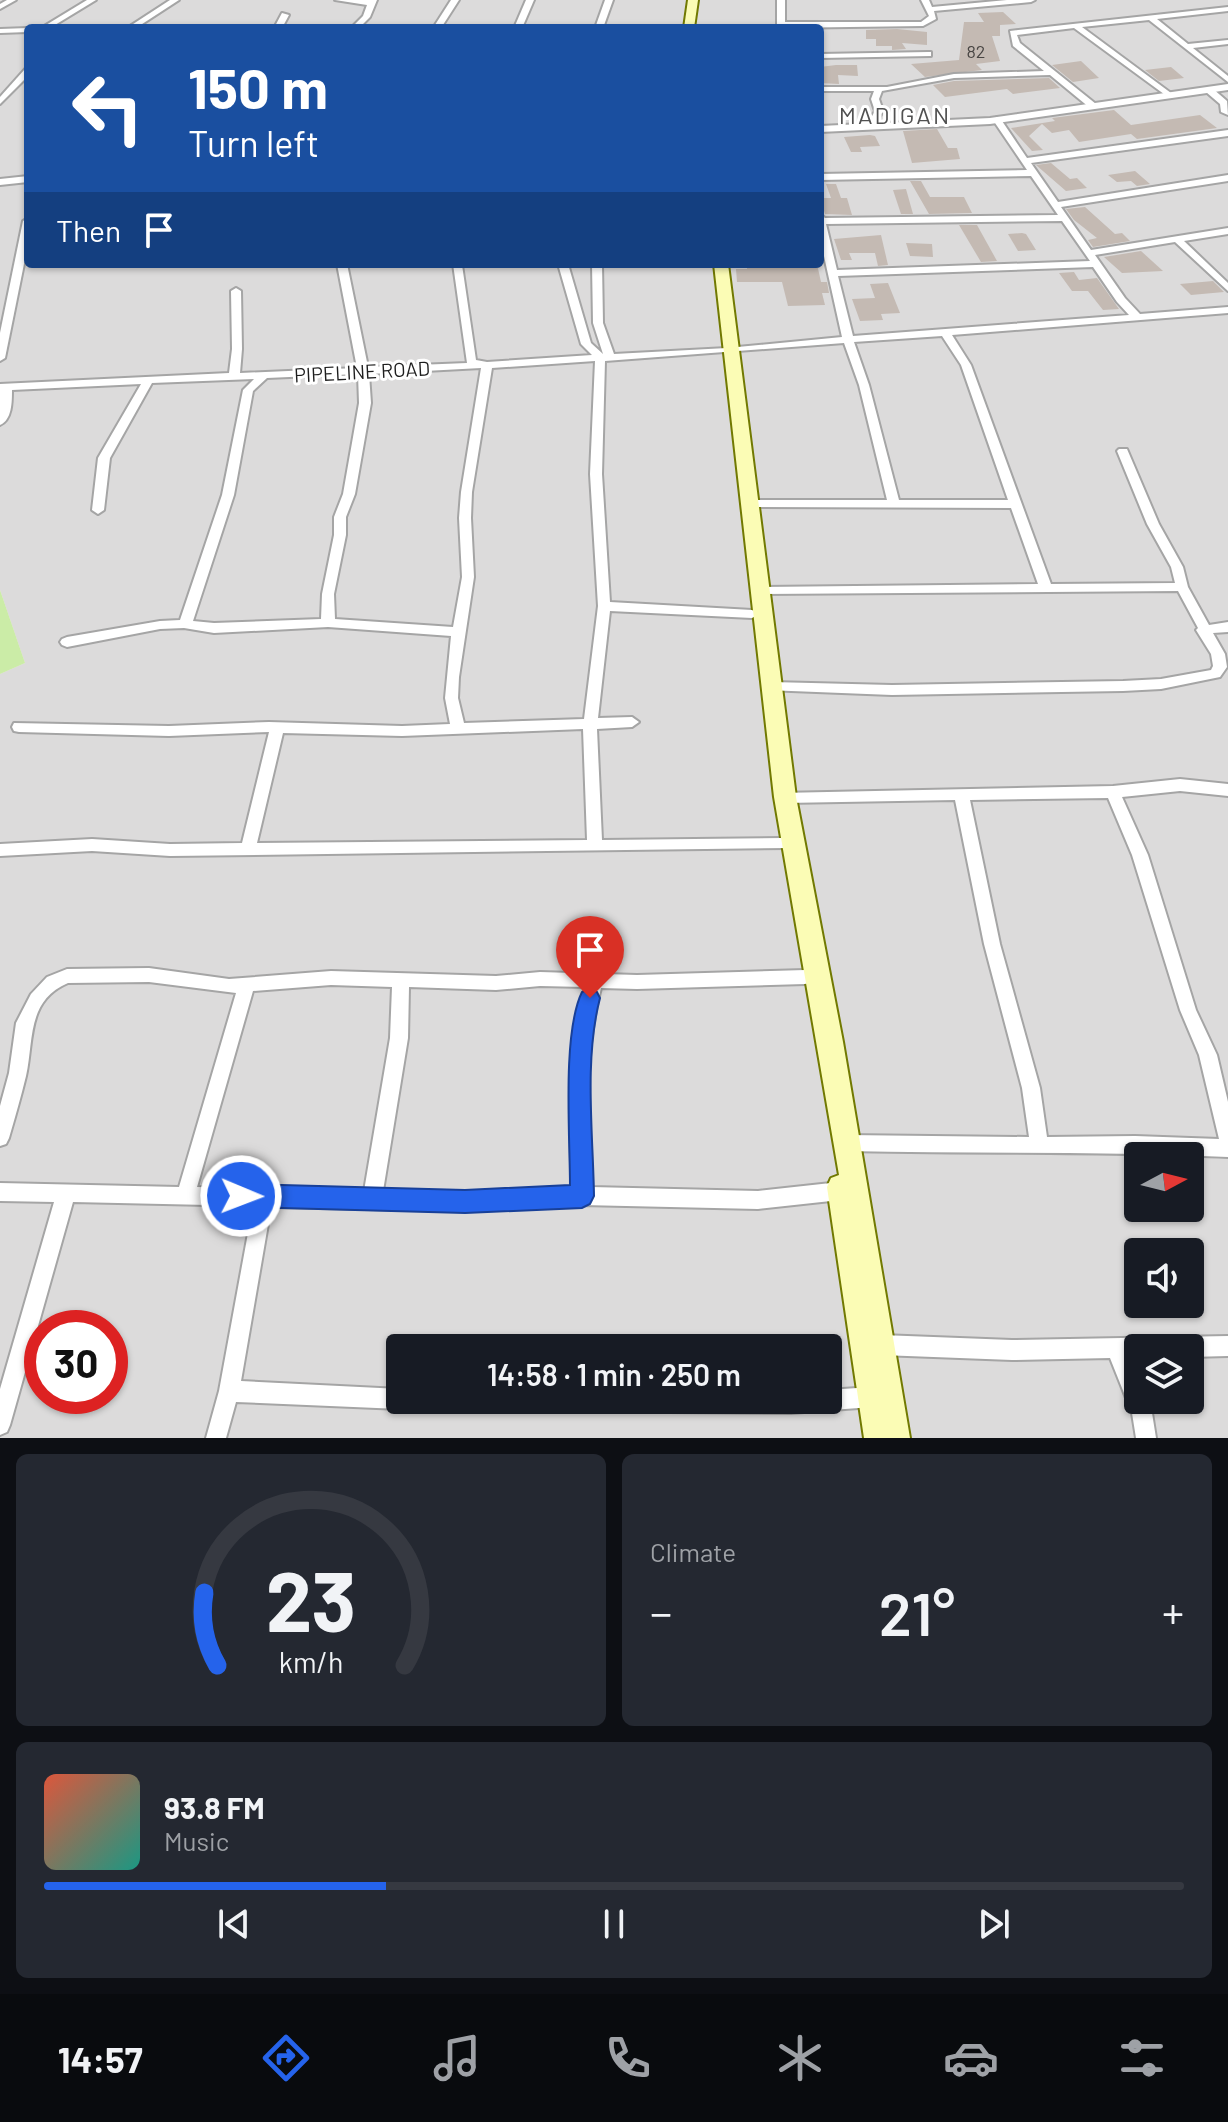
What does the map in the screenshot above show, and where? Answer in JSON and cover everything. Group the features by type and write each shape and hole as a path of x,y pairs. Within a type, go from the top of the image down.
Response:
{"main road":[{"path":"690,24 693,0"},
{"path":"697,24 700,0"},
{"path":"715,268 751,504 785,797 831,1042 895,1438"},
{"path":"721,268 752,614 773,798 879,1438"}],"street":[{"path":"0,7 12,0"},
{"path":"52,24 92,0"},
{"path":"137,24 175,0"},
{"path":"339,0 372,2 366,17 359,24"},
{"path":"440,24 455,0"},
{"path":"520,24 530,0"},
{"path":"600,24 609,0"},
{"path":"781,0 782,24"},
{"path":"824,25 923,24 933,17 925,0"},
{"path":"930,9 1031,0"},
{"path":"1093,106 1016,44 1012,34 1228,9"},
{"path":"280,24 285,15"},
{"path":"1151,18 1228,80"},
{"path":"1077,27 1168,95"},
{"path":"0,31 24,30"},
{"path":"1188,46 1228,42"},
{"path":"824,56 928,54"},
{"path":"824,89 879,90 954,76 1050,73"},
{"path":"0,102 24,75"},
{"path":"824,129 997,120 1228,87"},
{"path":"879,90 875,99 879,111 875,118 879,126"},
{"path":"1209,90 1224,103 1224,110 1228,113"},
{"path":"997,120 1127,308 1138,318"},
{"path":"1024,161 1228,133"},
{"path":"824,177 1032,173"},
{"path":"1055,205 1228,178"},
{"path":"0,182 24,179"},
{"path":"824,219 1063,218"},
{"path":"1089,253 1228,231"},
{"path":"1177,239 1228,288"},
{"path":"0,358 24,241"},
{"path":"824,245 894,504"},
{"path":"833,273 1097,264"},
{"path":"328,623 328,594 340,535 340,517 349,494 365,403 363,371 343,268"},
{"path":"457,268 470,358 472,363 487,365 468,475 465,535 469,574 451,709 458,727"},
{"path":"564,268 586,344 605,356"},
{"path":"595,846 590,724 604,606 596,474 605,356 596,322 597,268"},
{"path":"234,377 236,291"},
{"name":"PIPELINE ROAD","path":"3,387 487,365 727,350 1228,310"},
{"path":"945,332 966,365 1046,589"},
{"path":"184,624 228,495 248,390 263,376"},
{"path":"98,510 104,458 148,381"},
{"path":"0,422 6,407 3,387"},
{"path":"771,687 892,690 1123,686 1187,681 1215,674 1220,667 1218,654 1182,587 1177,567 1153,524 1123,451"},
{"path":"751,504 1015,504"},
{"path":"761,591 1182,587"},
{"path":"604,606 752,614"},
{"path":"67,642 160,625 184,624 214,628 328,623 461,632"},
{"path":"1203,630 1228,627"},
{"path":"19,727 169,731 277,727 402,731 632,722"},
{"path":"248,848 277,727"},
{"path":"785,797 1113,792 1180,785 1228,790"},
{"path":"1113,792 1140,855 1188,1010 1208,1055 1228,1139"},
{"path":"962,796 992,944 1031,1088 1039,1145"},
{"path":"0,850 92,845 170,850 782,844"},
{"path":"0,1138 18,1073 24,1023 37,999 53,982 67,976 149,975 198,983 247,984 331,978 496,983 531,979 637,982 805,977"},
{"path":"372,1199 399,1038 401,979"},
{"path":"582,1196 584,1028 595,979"},
{"path":"186,1195 247,984"},
{"path":"846,1143 933,1146 1206,1145 1228,1148"},
{"path":"0,1192 465,1202 582,1196 758,1200 840,1191"},
{"path":"0,1425 66,1194"},
{"path":"216,1438 229,1391 264,1196"},
{"path":"881,1345 1012,1350 1228,1346"},
{"path":"1116,1349 1142,1413 1146,1438"},
{"path":"229,1391 386,1398"},
{"path":"842,1399 872,1397"}],"shaded area":[{"path":"0,0 1228,0 1228,1438 0,1438 0,674 25,663 0,590"}],"green space":[{"path":"0,590 25,663 0,674"}],"building":[{"path":"1003,12 1016,24 1000,25 1000,36 992,36 1000,61 976,64 982,70 925,77 911,64 959,60 964,22 984,22 978,13"},
{"path":"866,30 927,32 927,45 902,43 906,49 892,50 892,46 876,46 876,39 866,39"},
{"path":"1081,61 1099,78 1073,82 1052,65"},
{"path":"857,65 858,76 838,75 839,84 824,83 824,66"},
{"path":"1171,67 1184,78 1159,81 1145,70"},
{"path":"1049,78 1060,88 1013,94 1007,89 945,97 933,85 954,81"},
{"path":"1114,110 1131,125 1200,115 1217,128 1137,139 1131,134 1079,142 1069,130 1052,133 1042,124 1029,136 1043,150 1032,151 1011,128 1055,121 1052,118"},
{"path":"937,129 948,148 957,148 960,159 912,163 903,131"},
{"path":"875,136 880,146 860,147 862,152 851,152 844,137"},
{"path":"1051,163 1070,179 1077,178 1087,188 1066,191 1036,165"},
{"path":"1135,171 1150,184 1137,186 1131,181 1117,182 1108,175"},
{"path":"910,181 921,181 930,197 964,197 972,213 929,214"},
{"path":"826,184 836,184 841,198 847,198 852,215 825,214 824,198 831,198"},
{"path":"906,189 913,214 901,214 893,190"},
{"path":"1085,207 1115,234 1122,233 1130,241 1093,247 1088,240 1097,238 1074,220 1066,209"},
{"path":"959,225 977,225 997,261 981,262"},
{"path":"1008,234 1026,234 1036,250 1018,251"},
{"path":"881,235 888,265 878,266 875,253 849,253 852,260 841,260 834,239"},
{"path":"906,243 932,244 933,257 910,256"},
{"path":"1141,251 1163,271 1122,273 1104,257"},
{"path":"818,268 821,282 827,282 829,293 822,293 825,305 788,306 782,282 737,282 736,269"},
{"path":"1074,272 1079,280 1097,278 1119,309 1103,310 1088,291 1072,291 1059,273"},
{"path":"1213,281 1224,292 1191,295 1180,284"},
{"path":"888,283 900,313 881,314 883,320 860,321 852,299 875,298 870,284"}],"district":[{"name":"MADIGAN","path":"895,114"}],"route":[{"path":"241,1196 465,1202 582,1196 581,1073 585,1015 590,998"}]}
